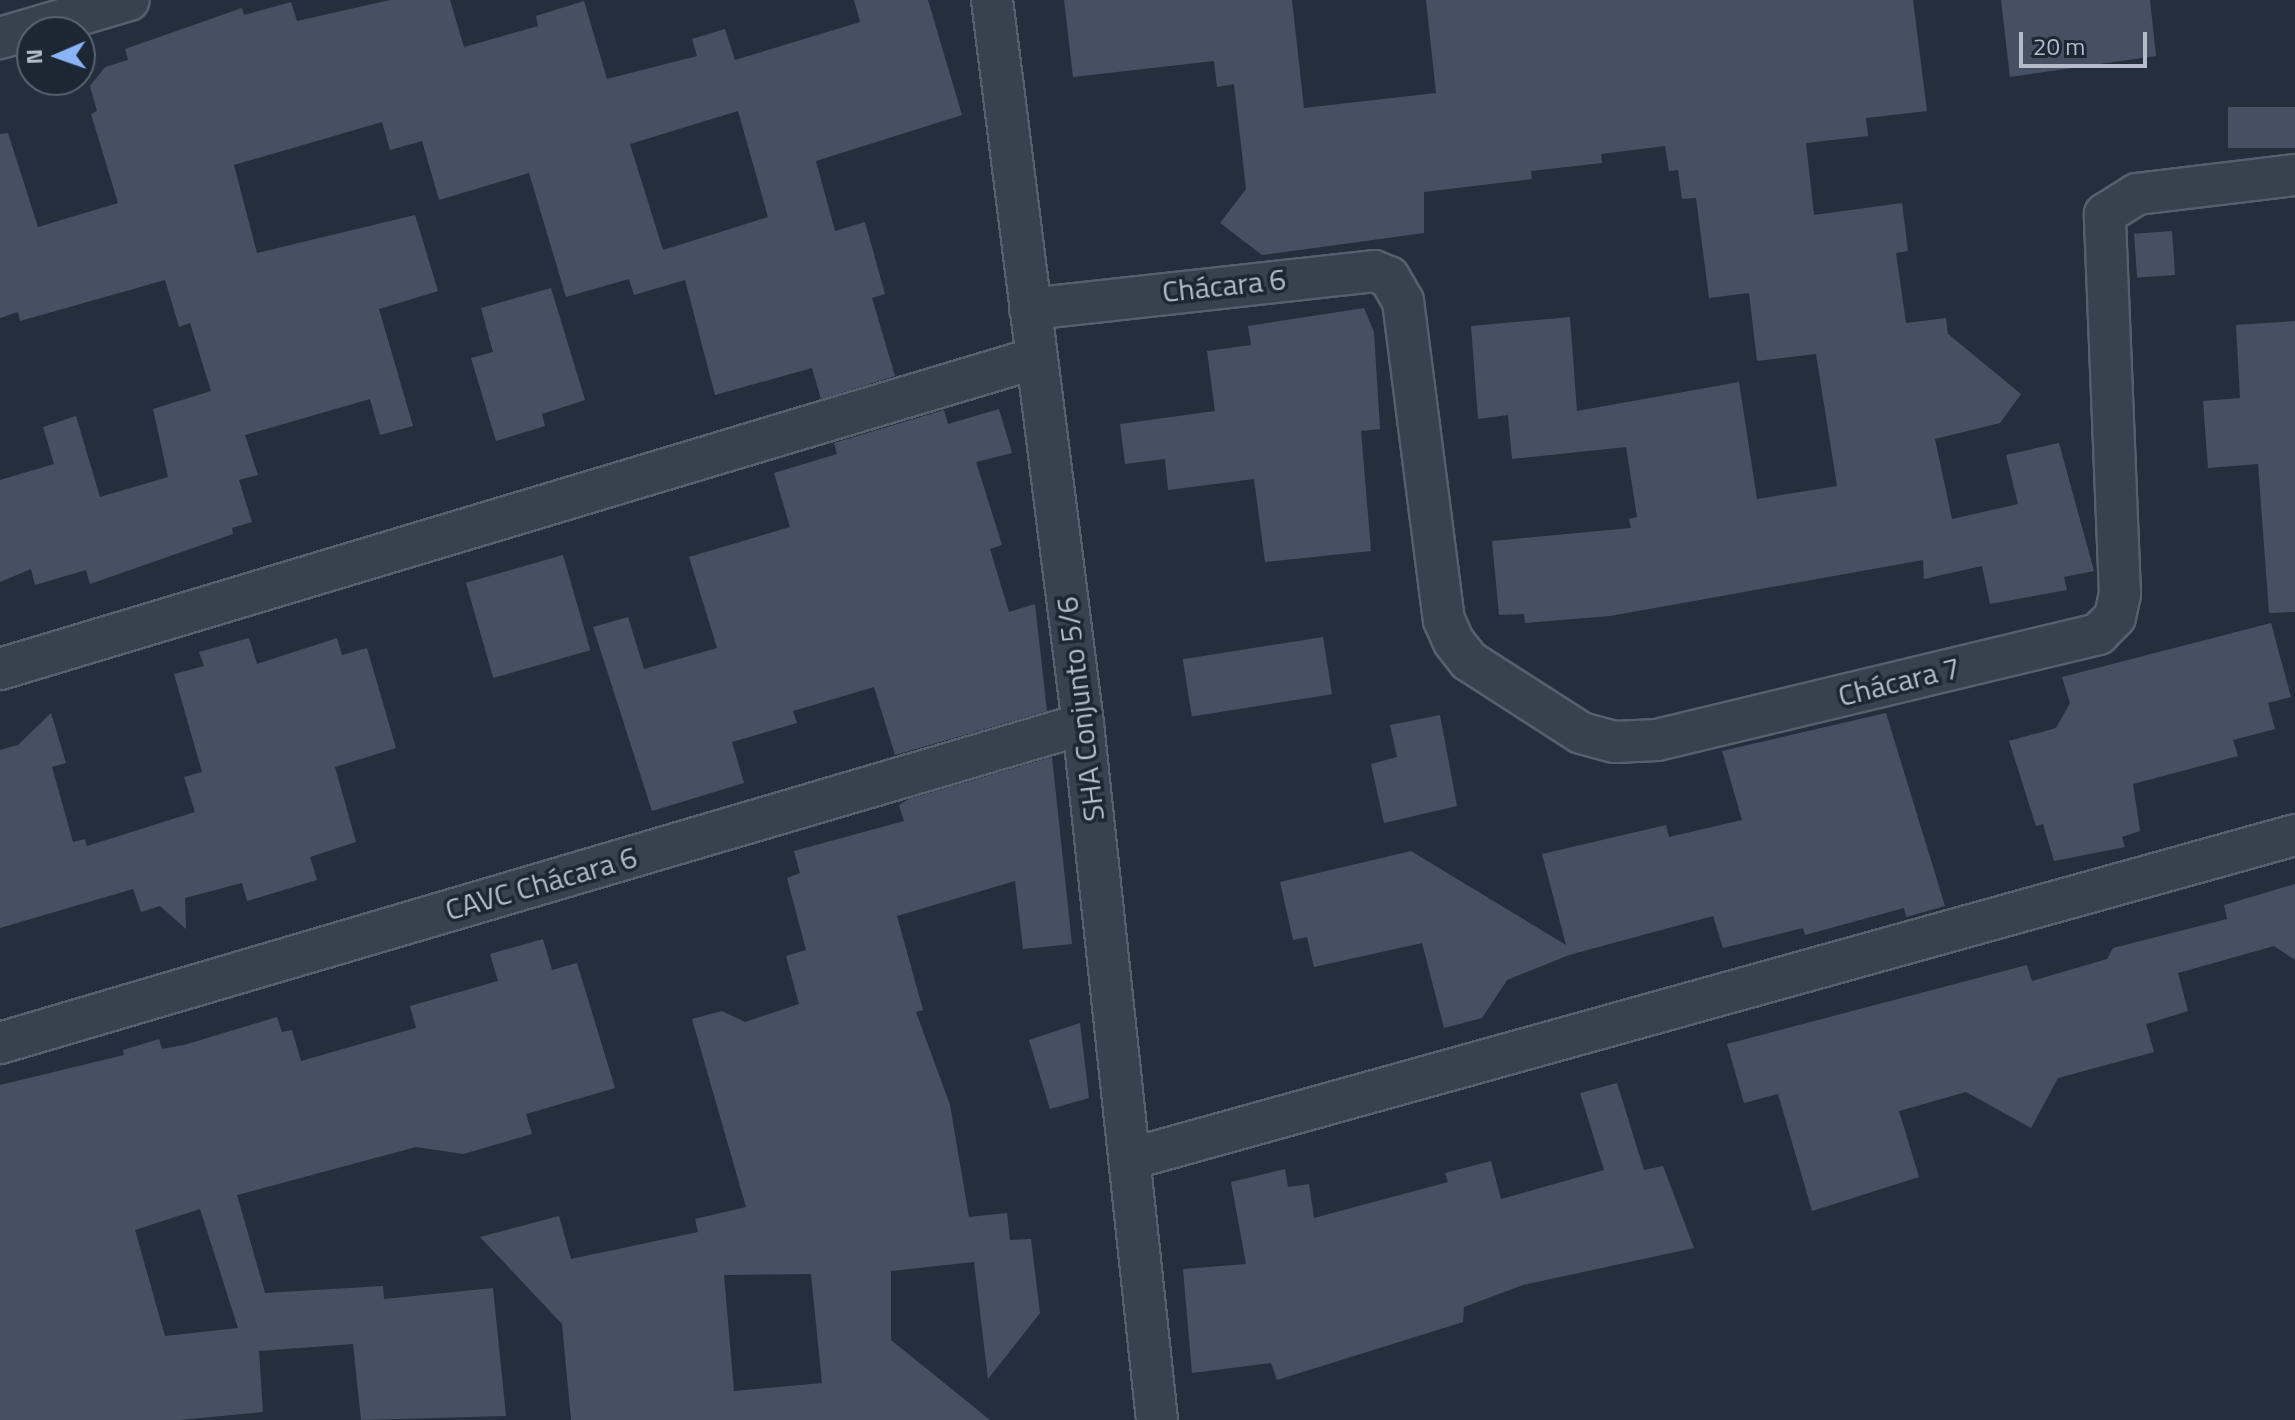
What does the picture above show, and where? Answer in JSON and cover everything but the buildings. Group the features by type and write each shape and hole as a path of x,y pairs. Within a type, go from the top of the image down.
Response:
{"street":[{"path":"0,38 129,0"},
{"name":"SHA Conjunto 5/6","path":"992,0 1083,724 1157,1420"},
{"name":"Chácara 7","path":"1403,301 1444,620 1454,642 1469,661 1581,733 1615,742 1657,740 2098,634 2115,617 2120,594 2105,214 2137,194 2295,175"},
{"name":"Chácara 6","path":"1030,309 1374,271 1389,277 1403,301"},
{"path":"0,669 1036,358"},
{"name":"CAVC Chácara 6","path":"0,1043 1083,724"},
{"path":"1130,1159 2295,835"}]}
